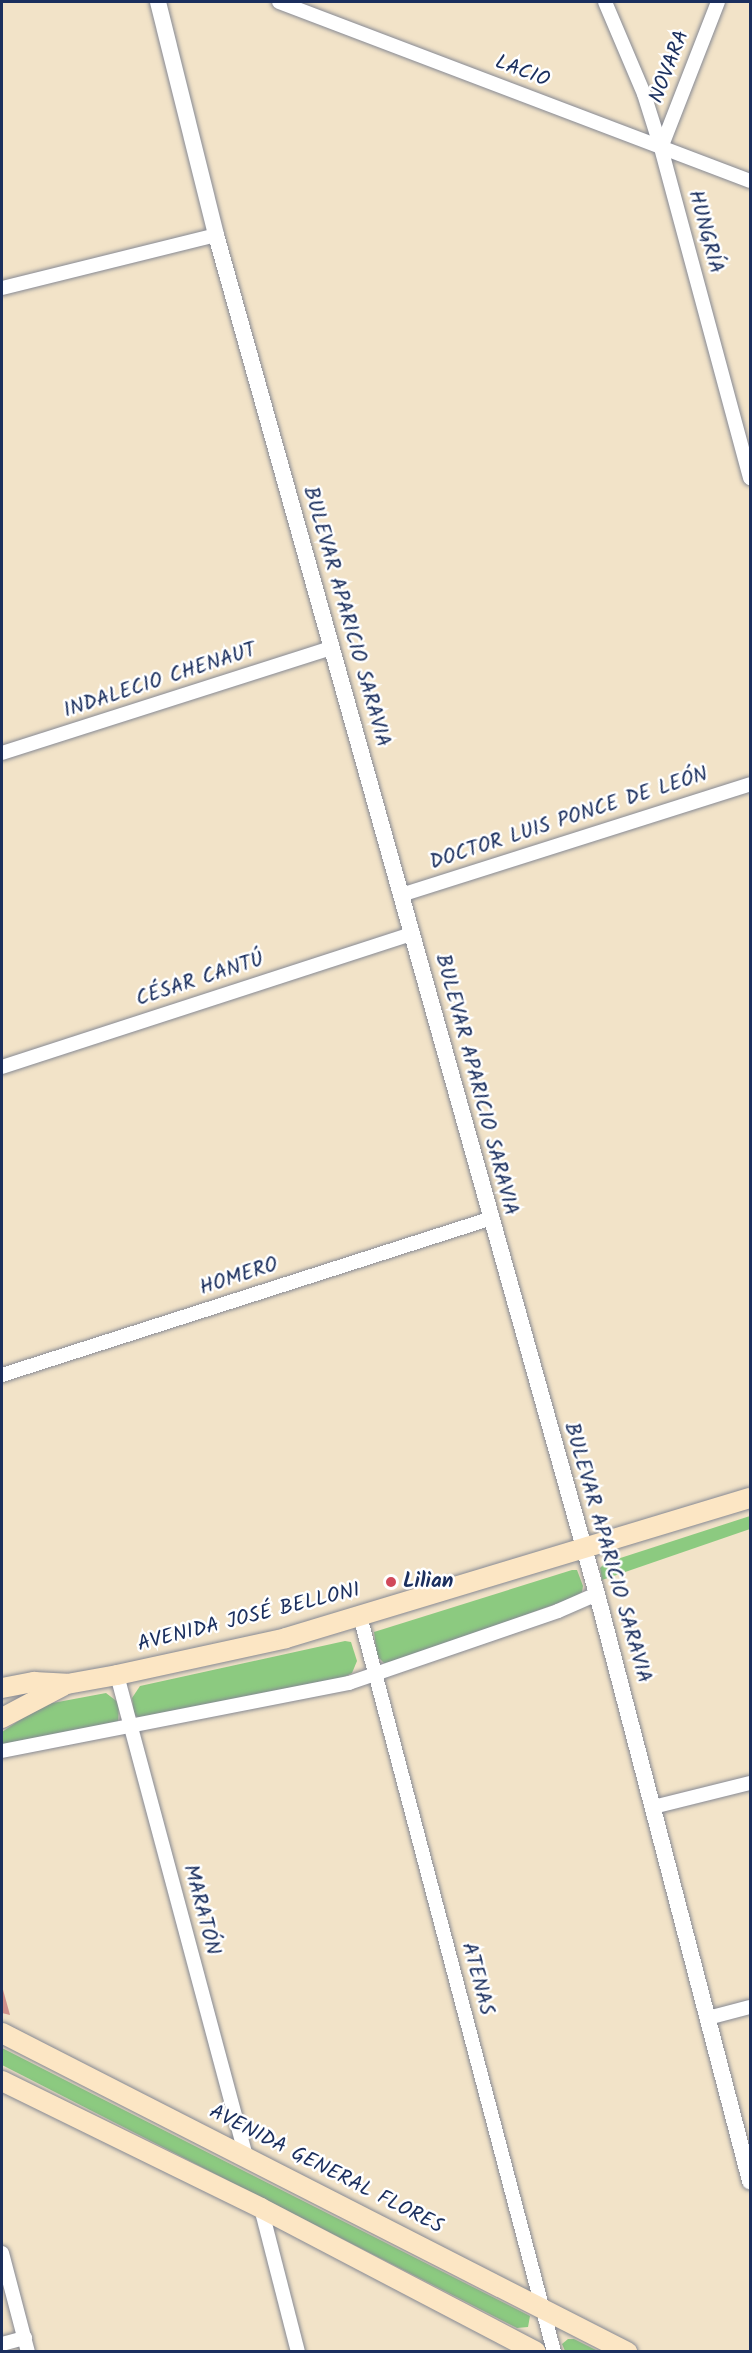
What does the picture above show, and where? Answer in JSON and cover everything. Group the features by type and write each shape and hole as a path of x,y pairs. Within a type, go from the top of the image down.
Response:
{"main road":[{"name":"AVENIDA JOSÉ BELLONI","path":"2,1688 34,1682 67,1684 117,1676 286,1638 750,1498"},
{"name":"AVENIDA JOSÉ BELLONI","path":"2,1718 67,1684"},
{"name":"AVENIDA GENERAL FLORES","path":"2,2032 245,2154 627,2352"},
{"path":"2,2081 261,2208 536,2352"}],"street":[{"name":"BULEVAR APARICIO SARAVIA","path":"158,2 216,235 412,934 489,1219 597,1594 750,2181"},
{"name":"LACIO","path":"279,2 750,181"},
{"name":"HUNGRÍA","path":"605,2 644,94 661,148 750,478"},
{"name":"NOVARA","path":"661,148 718,2"},
{"path":"2,288 216,235"},
{"name":"INDALECIO CHENAUT","path":"2,753 332,648"},
{"name":"DOCTOR LUIS PONCE DE LEÓN","path":"401,895 750,784"},
{"name":"CÉSAR CANTÚ","path":"2,1067 412,934"},
{"name":"HOMERO","path":"2,1376 489,1219"},
{"path":"2,1751 130,1727 375,1675 597,1594"},
{"name":"ATENAS","path":"360,1616 554,2352"},
{"name":"MARATÓN","path":"117,1676 245,2154"},
{"path":"653,1807 750,1783"},
{"path":"708,2018 750,2007"},
{"path":"261,2208 298,2352"},
{"path":"2,2253 28,2352"},
{"path":"2,2344 25,2337"}],"green space":[{"path":"750,1516 750,1529 602,1580 600,1568 605,1563"},
{"path":"577,1570 583,1586 582,1592 572,1598 398,1661 384,1663 377,1656 374,1632"},
{"path":"345,1641 351,1642 357,1661 352,1673 342,1678 139,1718 134,1714 132,1698 140,1686"},
{"path":"106,1693 119,1703 118,1725 2,1746 2,1732 42,1705"},
{"path":"2,2048 530,2316 528,2327 517,2328 2,2065"},
{"path":"568,2339 574,2339 598,2351 565,2351 562,2344"}],"building":[{"path":"2,1986 10,2015 2,2013"}],"place":[{"name":"Lilian","path":"391,1582"}]}
